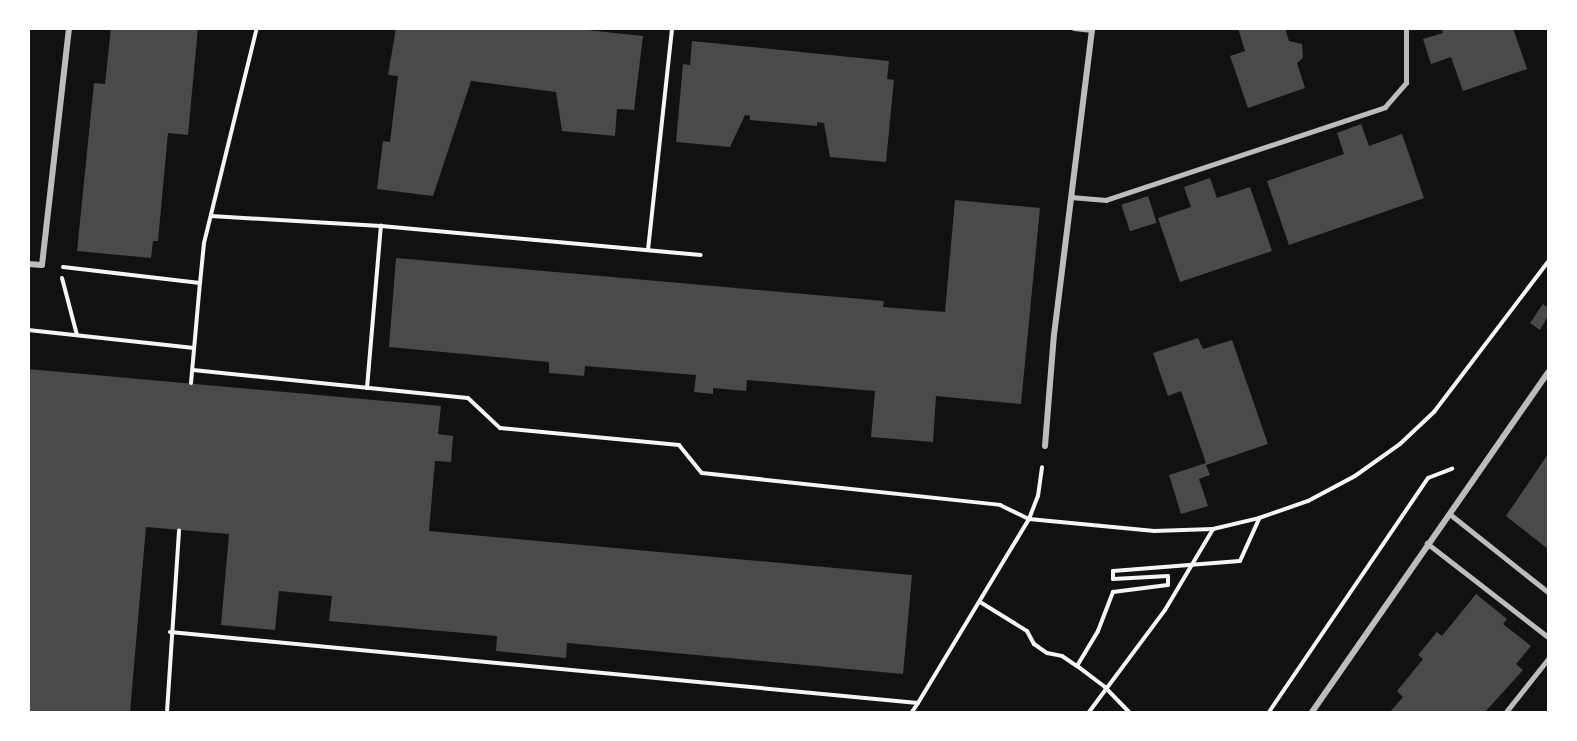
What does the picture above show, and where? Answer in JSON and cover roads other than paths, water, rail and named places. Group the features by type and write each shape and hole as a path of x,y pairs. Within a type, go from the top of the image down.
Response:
{"street":[{"path":"28,264 42,265 69,28"},
{"path":"1045,446 1071,197 1092,29"},
{"path":"1312,712 1427,543 1548,374"}],"lane":[{"path":"1074,28 1092,29"},
{"path":"1071,197 1106,200 1385,107 1406,83 1406,28"},
{"path":"1449,513 1548,592"},
{"path":"1427,543 1548,637"},
{"path":"1506,712 1548,659"}]}
